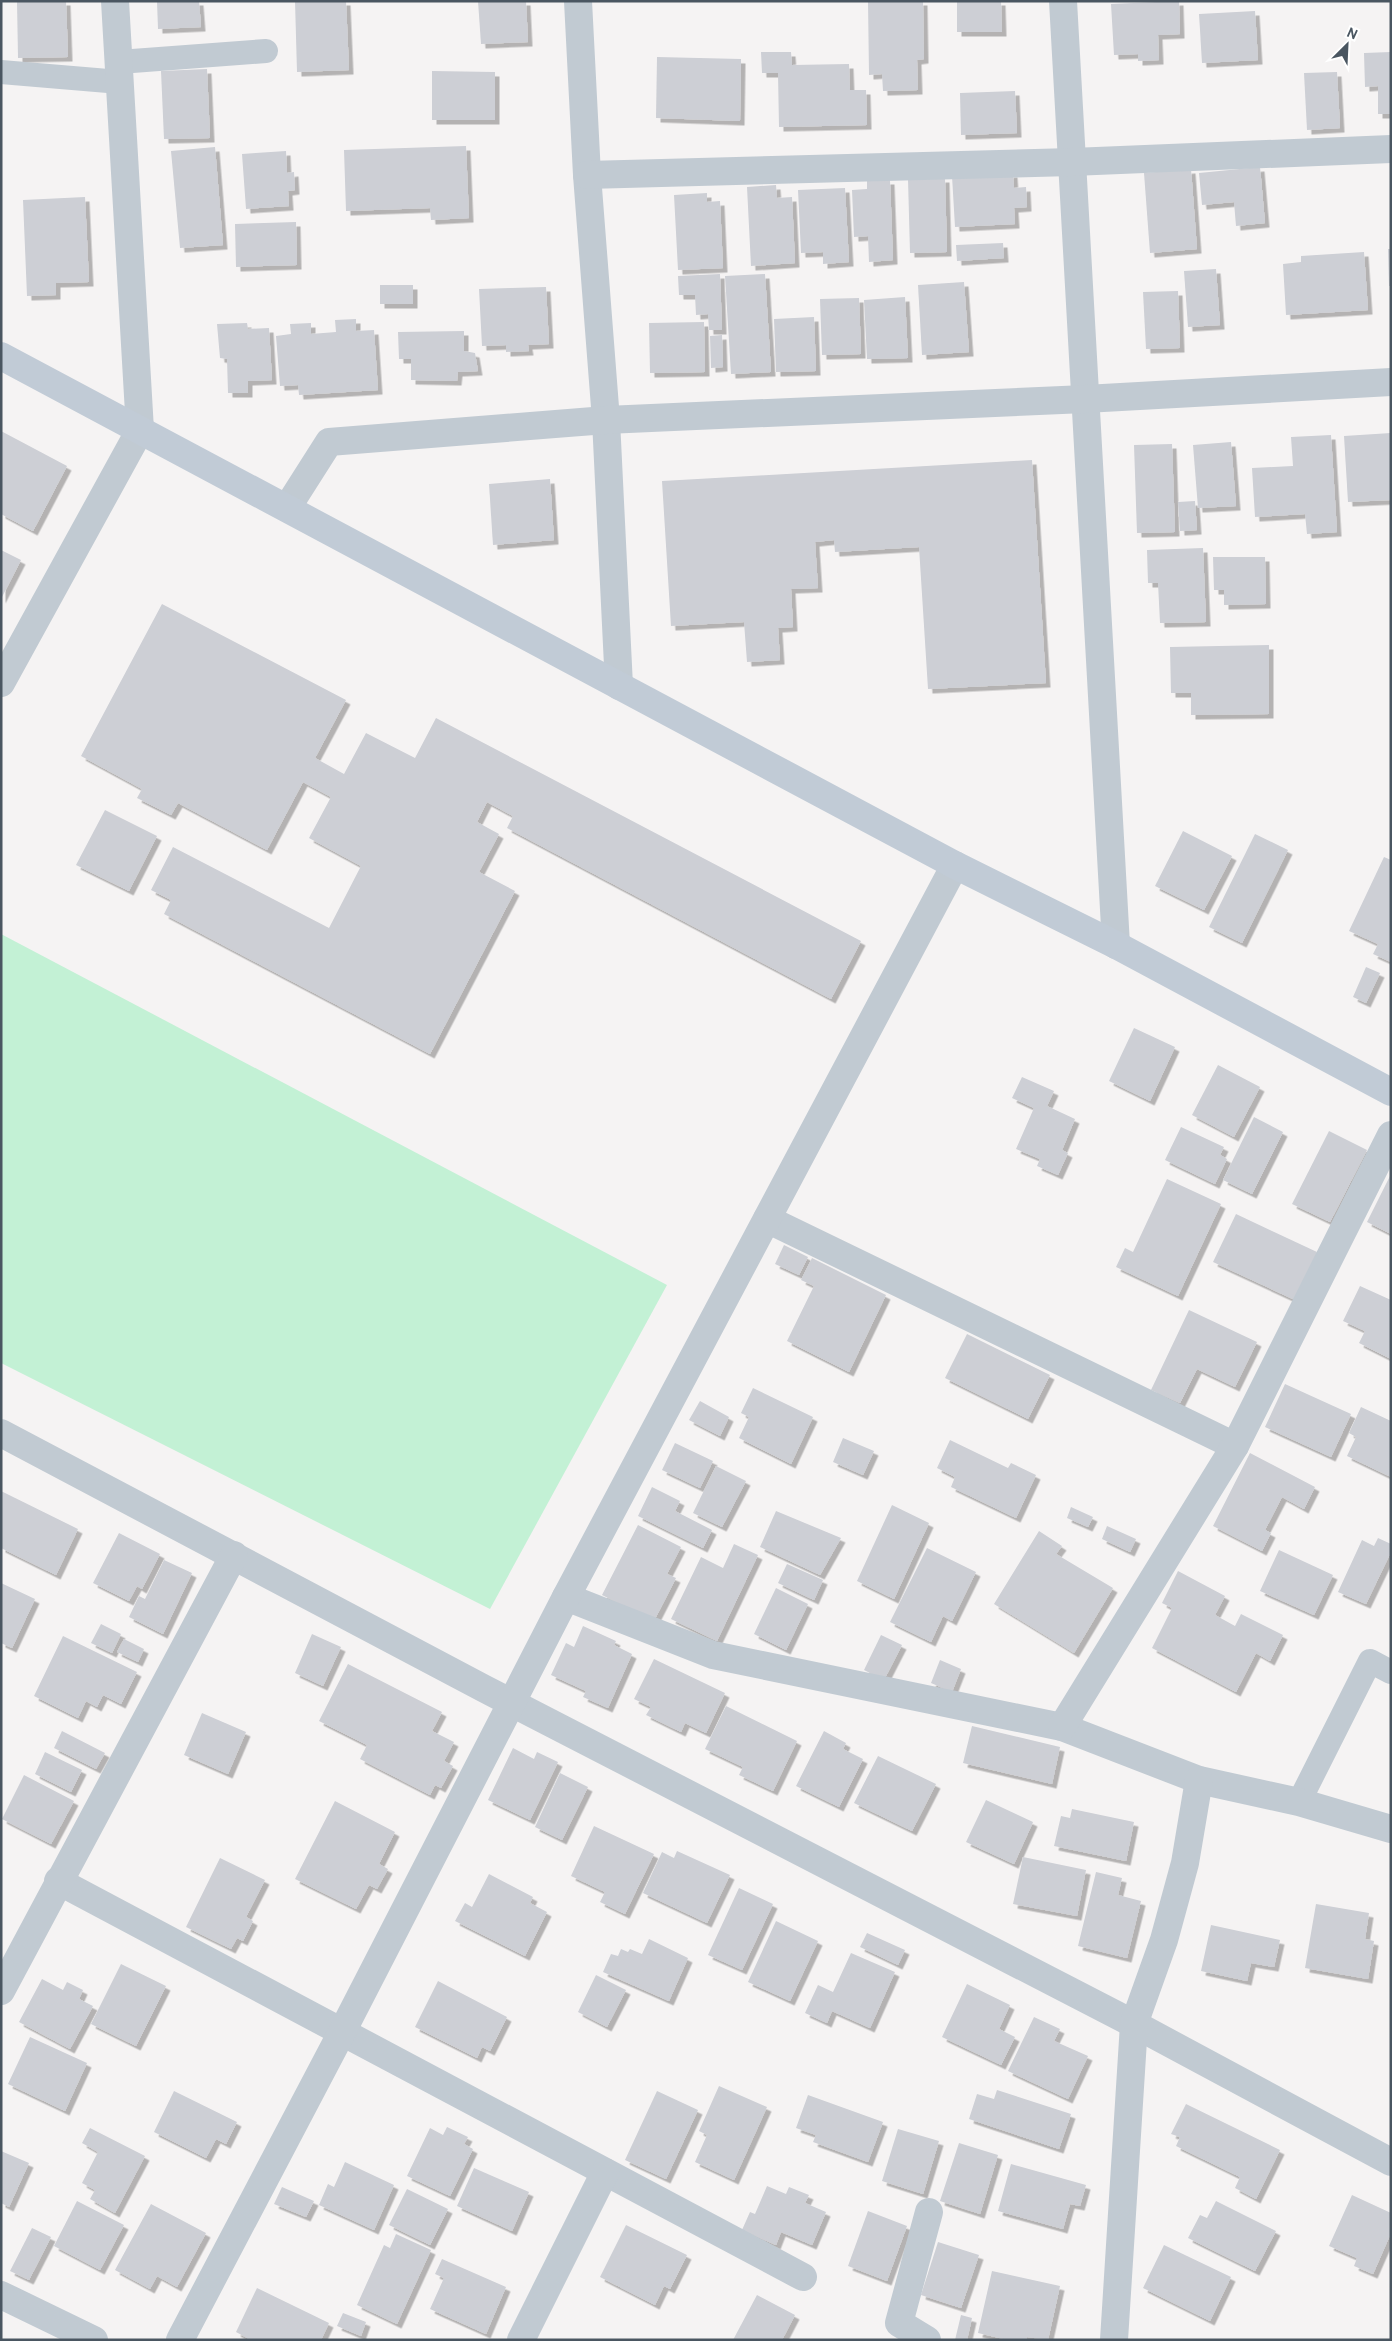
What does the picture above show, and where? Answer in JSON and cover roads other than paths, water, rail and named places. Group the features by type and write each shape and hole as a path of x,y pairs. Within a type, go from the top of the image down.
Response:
{"street":[{"path":"1,684 140,430 115,1"},
{"path":"578,1 586,175 606,420 619,686"},
{"path":"1063,1 1116,945"},
{"path":"586,175 1072,162 1391,149"},
{"path":"1,356 955,865 1116,945 1391,1092"},
{"path":"287,508 329,442 606,420 1085,399 1391,382"},
{"path":"180,2340 342,2032 566,1597 955,865"},
{"path":"1062,1727 1235,1446 1391,1135"},
{"path":"768,1219 1235,1446"},
{"path":"1,1432 512,1703 1134,2024 1391,2162"},
{"path":"1,1991 58,1881 234,1555"},
{"path":"566,1597 713,1655 1062,1727 1199,1780 1299,1802 1391,1829"},
{"path":"1114,2340 1134,2024 1164,1940 1185,1863 1199,1780"},
{"path":"58,1881 804,2277"},
{"path":"521,2340 605,2172"},
{"path":"927,2340 899,2323 929,2212"},
{"path":"1,2295 94,2340"}],"lane":[{"path":"1,72 120,72 266,51"},
{"path":"1299,1802 1370,1662 1391,1672"}]}
